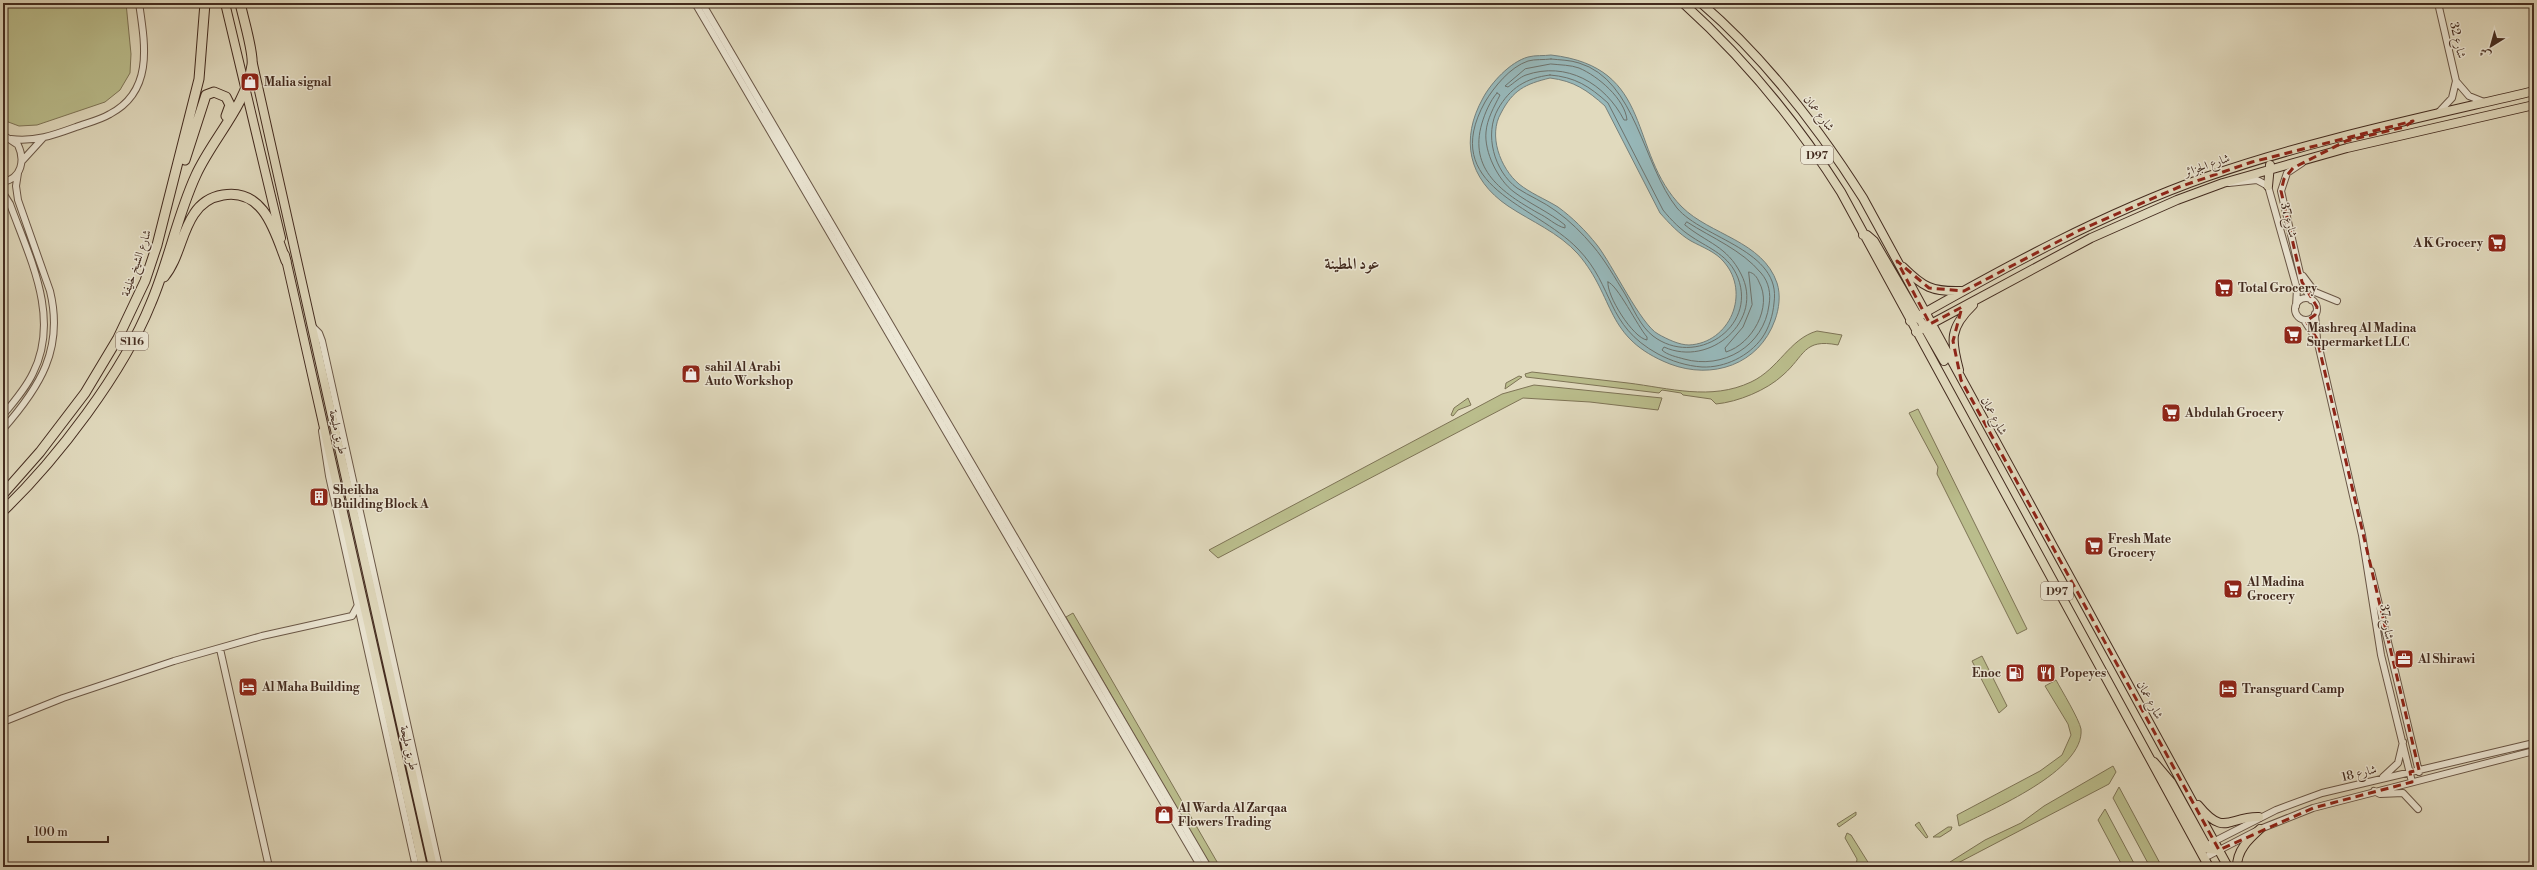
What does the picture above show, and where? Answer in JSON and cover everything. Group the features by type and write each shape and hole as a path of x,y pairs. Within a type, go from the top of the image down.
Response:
{"highway":[{"path":"201,3 204,15"},
{"name":"شارع الشيخ خليفة","path":"3,494 57,432 107,357 145,281 163,222 199,79 205,3"},
{"path":"240,3 252,63"},
{"name":"S116","path":"3,511 41,471 96,398 140,327 159,282 186,198 213,142 245,89 252,63"},
{"path":"163,222 169,214 204,99 214,92 223,94 230,105 213,142"},
{"path":"159,282 169,270 193,214 204,202 222,195 242,196 263,209 286,261"}],"main road":[{"name":"طريق مليحة","path":"225,3 286,261 423,867"},
{"name":"شارع عمان","path":"1683,3 1731,48 1786,111 1841,192 1863,235 1916,322 2148,756 2202,848 2204,858 2209,867"},
{"name":"شارع عمان","path":"1701,3 1747,47 1812,123 1859,192 1897,260 1916,322"},
{"name":"طريق مليحة","path":"252,63 433,867"},
{"name":"شارع الجزائر","path":"1916,322 1964,291 2080,230 2179,187 2252,162 2330,140 2534,91"},
{"name":"شارع الجزائر","path":"1916,322 1928,325 2123,223 2224,183 2269,168 2319,155 2534,105"},
{"path":"2268,186 2269,168 2275,162 2404,127 2414,121"},
{"path":"1897,260 1919,282 1929,288 1940,291 1964,291"},
{"path":"1961,380 1953,347 1954,330 1960,318 1979,298"},
{"path":"1916,322 1928,325 1962,393 1974,404"},
{"name":"شارع عمان","path":"1928,325 1961,380 2228,867"},
{"path":"373,598 377,590"},
{"path":"375,688 384,694"},
{"path":"394,772 399,760"},
{"path":"2190,799 2210,818 2221,823 2232,824 2244,819 2259,818"},
{"path":"2237,867 2238,857 2243,846 2260,829"},
{"path":"2202,848 2211,851 2219,850"}],"street":[{"path":"3,135 12,139 43,138 109,115 133,95 142,77 145,63 140,3"},
{"path":"695,3 1202,867"},
{"path":"702,3 1209,867"},
{"name":"شارع 32","path":"2438,3 2456,81 2469,96 2488,102"},
{"name":"شارع 32","path":"2435,115 2450,101 2456,81"},
{"path":"22,161 43,138"},
{"path":"3,429 26,402 42,377 50,356 54,334 53,305 50,291 16,193 22,153 12,139"},
{"name":"شارع 37","path":"2311,300 2303,286 2281,195 2281,186 2290,170 2319,155"},
{"path":"3,182 18,173"},
{"path":"2224,183 2257,180 2268,186"},
{"name":"شارع 37","path":"2268,186 2297,289 2296,306"},
{"path":"3,193 10,204 36,279 45,321 42,347 33,373 3,415"},
{"path":"2298,266 2311,289 2319,295 2337,301"},
{"path":"2302,299 2311,300 2317,307 2316,314 2310,319 2304,320 2297,314 2296,306 2302,299"},
{"name":"شارع 37","path":"2316,314 2317,339 2362,535 2419,770 2420,780"},
{"name":"شارع 37","path":"2304,320 2317,339"},
{"path":"310,324 319,333 322,341 439,867"},
{"path":"323,423 322,440 329,476 416,867"},
{"name":"شارع 37","path":"2362,535 2381,655 2403,738 2412,782"},
{"path":"3,722 80,692 220,649 352,616 358,605"},
{"path":"352,616 361,623"},
{"path":"220,649 269,867"},
{"path":"3,718 18,715"},
{"path":"2382,778 2398,763 2403,738"},
{"name":"شارع 18","path":"2202,848 2259,818 2322,793 2534,743"},
{"name":"شارع 18","path":"2204,858 2260,829 2312,808 2534,751"},
{"path":"2374,791 2380,794 2403,793 2418,809"}],"highlighted area":[{"path":"2413,121 2404,127 2346,141 2293,168 2284,179 2281,191 2302,282 2317,307 2315,315 2306,321 2317,339 2419,770 2410,772 2412,782 2313,808 2219,850 1961,380 1953,341 1962,307 1930,324 1897,261 1929,288 1964,291 2080,230 2179,187 2252,162"}],"green space":[{"path":"3,3 126,3 131,54 130,73 120,90 105,102 37,125 19,126 3,120"},
{"path":"1817,331 1842,335 1838,345 1818,344 1811,346 1783,375 1769,386 1743,398 1725,403 1716,404 1711,399 1662,390 1659,393 1526,377 1525,374 1532,372 1690,392 1721,391 1736,388 1761,376 1769,370 1791,347 1807,335"},
{"path":"1519,376 1522,377 1505,389 1506,383"},
{"path":"1534,385 1662,398 1658,410 1590,402 1523,398 1218,558 1209,550 1502,394"},
{"path":"1468,398 1471,405 1458,410 1453,416 1451,415 1454,408"},
{"path":"1918,409 2027,629 2017,634 1937,474 1938,467 1909,413"},
{"path":"1073,613 1220,867 1211,867 1066,617"},
{"path":"1982,656 2007,706 1999,713 1972,661"},
{"path":"2056,680 2080,724 2081,729 2078,745 2068,760 2052,774 2033,787 1992,810 1959,826 1957,815 2040,771 2062,755 2071,735 2068,724 2045,686"},
{"path":"2113,766 2116,772 2109,784 1956,864 1951,865 1950,862 1985,840 2021,823 2044,806"},
{"path":"2119,787 2162,867 2150,867 2113,798"},
{"path":"2105,809 2136,867 2123,867 2098,820"},
{"path":"1856,812 1856,815 1839,827 1837,824"},
{"path":"1919,822 1928,837 1926,838 1915,825"},
{"path":"1948,827 1952,827 1951,830 1940,837 1933,837"},
{"path":"1847,833 1851,835 1871,867 1856,867 1857,859 1845,838"}],"water":[{"path":"1551,55 1585,63 1608,76 1624,94 1635,115 1653,162 1665,185 1682,207 1694,217 1748,248 1760,257 1770,269 1777,283 1779,292 1779,302 1775,320 1768,335 1758,348 1746,358 1732,365 1717,369 1702,370 1686,369 1670,364 1649,354 1633,342 1622,329 1590,270 1578,254 1562,239 1508,206 1494,195 1484,184 1476,171 1470,143 1476,113 1483,98 1496,80 1514,63 1528,57","holes":["1550,78 1559,79 1580,87 1605,106 1660,213 1682,235 1721,258 1732,274 1736,288 1736,301 1732,314 1725,326 1716,336 1703,342 1685,345 1669,340 1658,334 1643,319 1603,254 1588,234 1558,207 1519,184 1506,169 1498,151 1496,141 1497,122 1501,113 1510,99 1521,89 1533,83"]}],"place":[{"name":"Malia signal","path":"250,82"},
{"name":"A K Grocery","path":"2497,243"},
{"name":"Total Grocery","path":"2224,288"},
{"name":"Mashreq Al Madina Supermarket LLC","path":"2293,335"},
{"name":"sahil Al Arabi Auto Workshop","path":"691,374"},
{"name":"Abdulah Grocery","path":"2171,413"},
{"name":"Sheikha Building Block A","path":"319,497"},
{"name":"Fresh Mate Grocery","path":"2094,546"},
{"name":"Al Madina Grocery","path":"2233,589"},
{"name":"Al Shirawi","path":"2404,659"},
{"name":"Enoc","path":"2015,673"},
{"name":"Popeyes","path":"2046,673"},
{"name":"Al Maha Building","path":"248,687"},
{"name":"Transguard Camp","path":"2228,689"},
{"name":"Al Warda Al Zarqaa Flowers Trading","path":"1164,815"}],"district":[{"name":"عود المطينة","path":"1352,263"}]}
